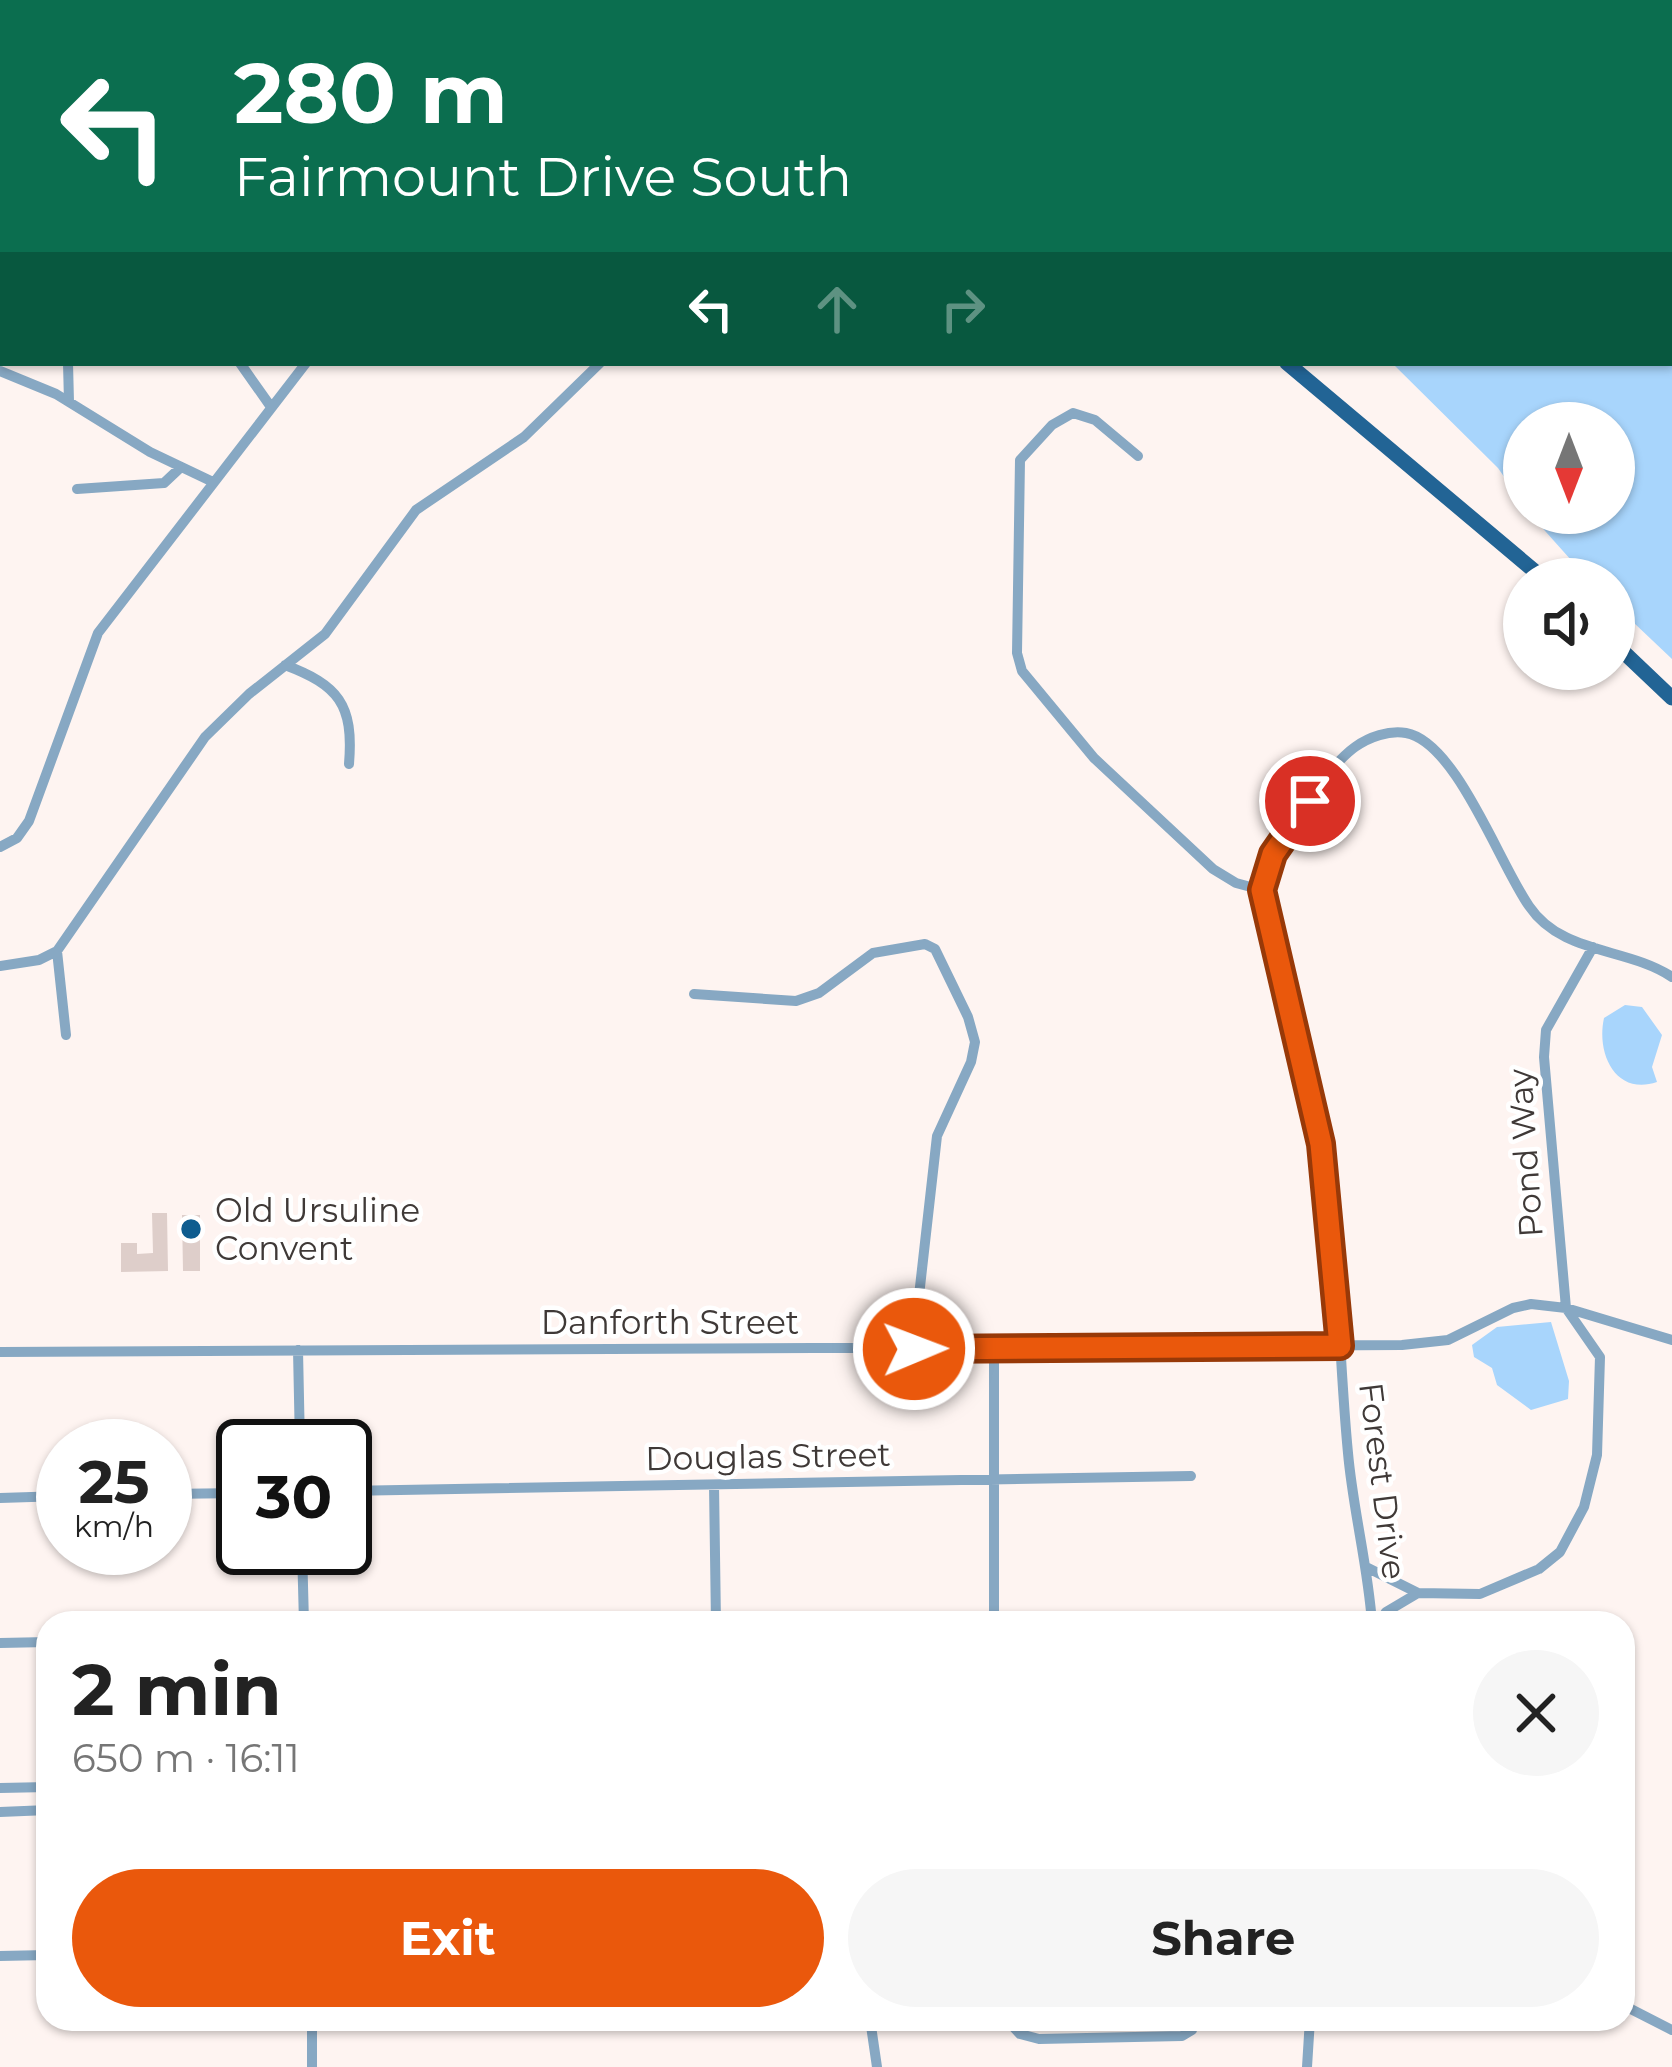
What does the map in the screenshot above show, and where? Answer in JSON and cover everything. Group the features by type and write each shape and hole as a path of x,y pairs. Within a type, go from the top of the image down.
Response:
{"main road":[{"path":"1291,366 1519,558"},
{"path":"1635,663 1672,698"}],"street":[{"path":"68,366 69,402"},
{"path":"242,366 272,407"},
{"path":"0,847 17,838 37,803 98,633 304,366"},
{"path":"0,966 39,960 57,951 188,756 225,716 325,634 416,510 524,437 597,366"},
{"path":"0,370 69,402 121,436 213,482"},
{"path":"1138,456 1095,420 1073,413 1052,425 1020,460 1017,653 1027,678 1068,728 1153,813 1226,878 1262,890 1273,854 1342,759 1364,741 1401,732 1427,742 1449,763 1532,911 1553,931 1672,977"},
{"path":"76,489 164,483 181,467"},
{"path":"285,665 321,678 335,690 348,727 349,764"},
{"name":"Forest Drive","path":"1262,890 1321,1144 1349,1470 1374,1611"},
{"path":"694,994 796,1001 818,993 873,953 926,944 935,949 975,1042 971,1062 937,1136 914,1349"},
{"name":"Pond Way","path":"1593,947 1546,1030 1544,1058 1566,1308 1600,1357"},
{"path":"57,951 66,1035"},
{"path":"1340,1346 1430,1343 1463,1335 1513,1308 1566,1308 1672,1340"},
{"path":"1366,1566 1418,1592 1480,1594 1539,1568 1560,1552 1584,1507 1597,1455 1600,1357 1610,1325"},
{"name":"Danforth Street","path":"0,1352 1340,1346"},
{"path":"994,1347 994,1611"},
{"path":"298,1350 299,1419"},
{"name":"Douglas Street","path":"372,1490 1191,1476"},
{"path":"714,1484 716,1611"},
{"path":"0,1498 36,1497"},
{"path":"303,1575 304,1611"},
{"path":"1388,1611 1418,1592"},
{"path":"0,1643 36,1642"},
{"path":"0,1788 36,1786"},
{"path":"15,1787 16,1811"},
{"path":"0,1811 36,1810"},
{"path":"0,1956 36,1954"},
{"path":"1635,2012 1672,2030"},
{"path":"312,2031 312,2067"},
{"path":"872,2031 878,2067"},
{"path":"1017,2031 1039,2039 1187,2035 1189,2031"},
{"path":"1307,2067 1309,2031"}],"water":[{"path":"1395,366 1672,366 1672,659 1635,624 1635,558 1569,558 1548,534 1635,534 1635,402 1503,402 1503,475"},
{"path":"1625,1005 1642,1007 1662,1035 1652,1067 1657,1082 1630,1083 1606,1058 1604,1018"},
{"path":"1551,1322 1569,1381 1568,1399 1531,1410 1497,1385 1492,1368 1474,1357 1472,1345 1497,1327"}],"building":[{"path":"152,1213 167,1213 168,1271 121,1272 121,1243 137,1243 137,1254 153,1253"},
{"path":"182,1215 200,1215 200,1271 183,1271"}],"place":[{"name":"Old Ursuline Convent","path":"191,1229"}],"route":[{"path":"914,1349 1340,1346 1321,1144 1262,890 1273,854 1310,801"}]}
